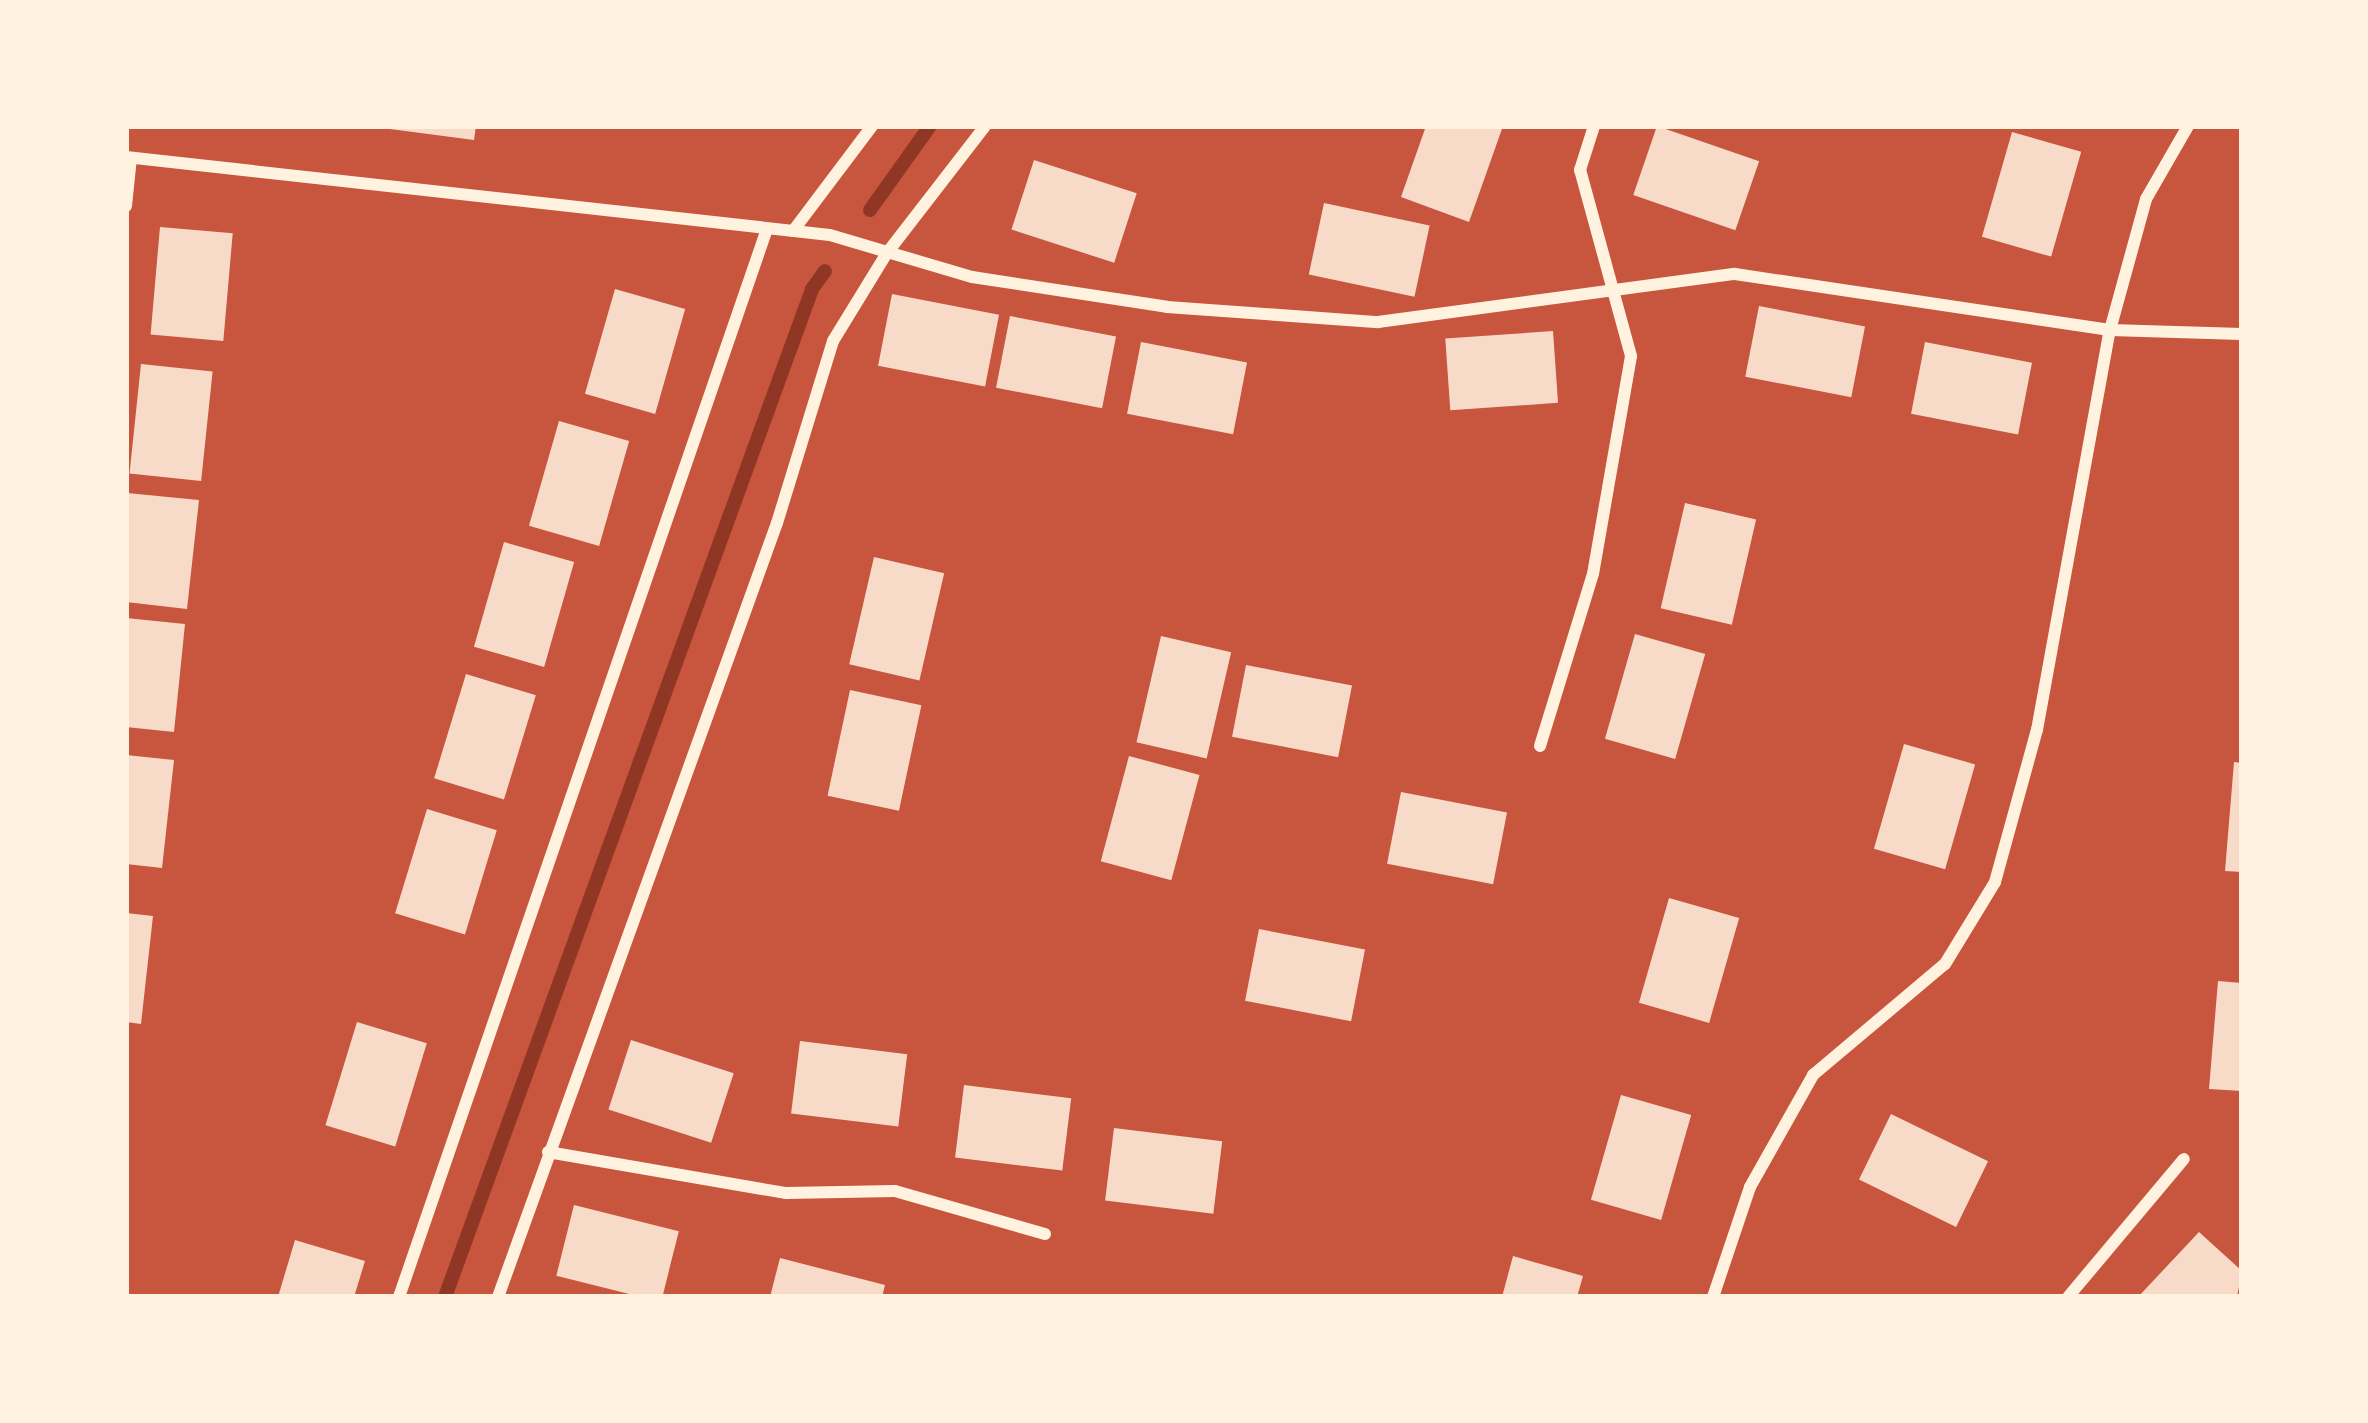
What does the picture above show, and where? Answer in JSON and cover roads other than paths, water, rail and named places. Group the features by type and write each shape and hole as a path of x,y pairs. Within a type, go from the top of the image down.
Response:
{"street":[{"path":"793,231 872,126"},
{"path":"498,1297 777,523 833,341 887,253 985,126"},
{"path":"1540,746 1593,574 1631,356 1580,170 1594,126"},
{"path":"1713,1297 1750,1187 1813,1075 1945,964 1995,882 2037,730 2110,330 2146,199 2188,126"},
{"path":"126,206 129,157 793,231 972,277 1167,307 1378,322 1613,286 1735,274 2110,330 2242,334"},
{"path":"399,1297 767,230"},
{"path":"548,1152 786,1193 896,1191 1046,1234"},
{"path":"2068,1297 2184,1159"}],"waterway":[{"path":"870,210 930,126"},
{"path":"445,1297 812,289 825,271"}]}
